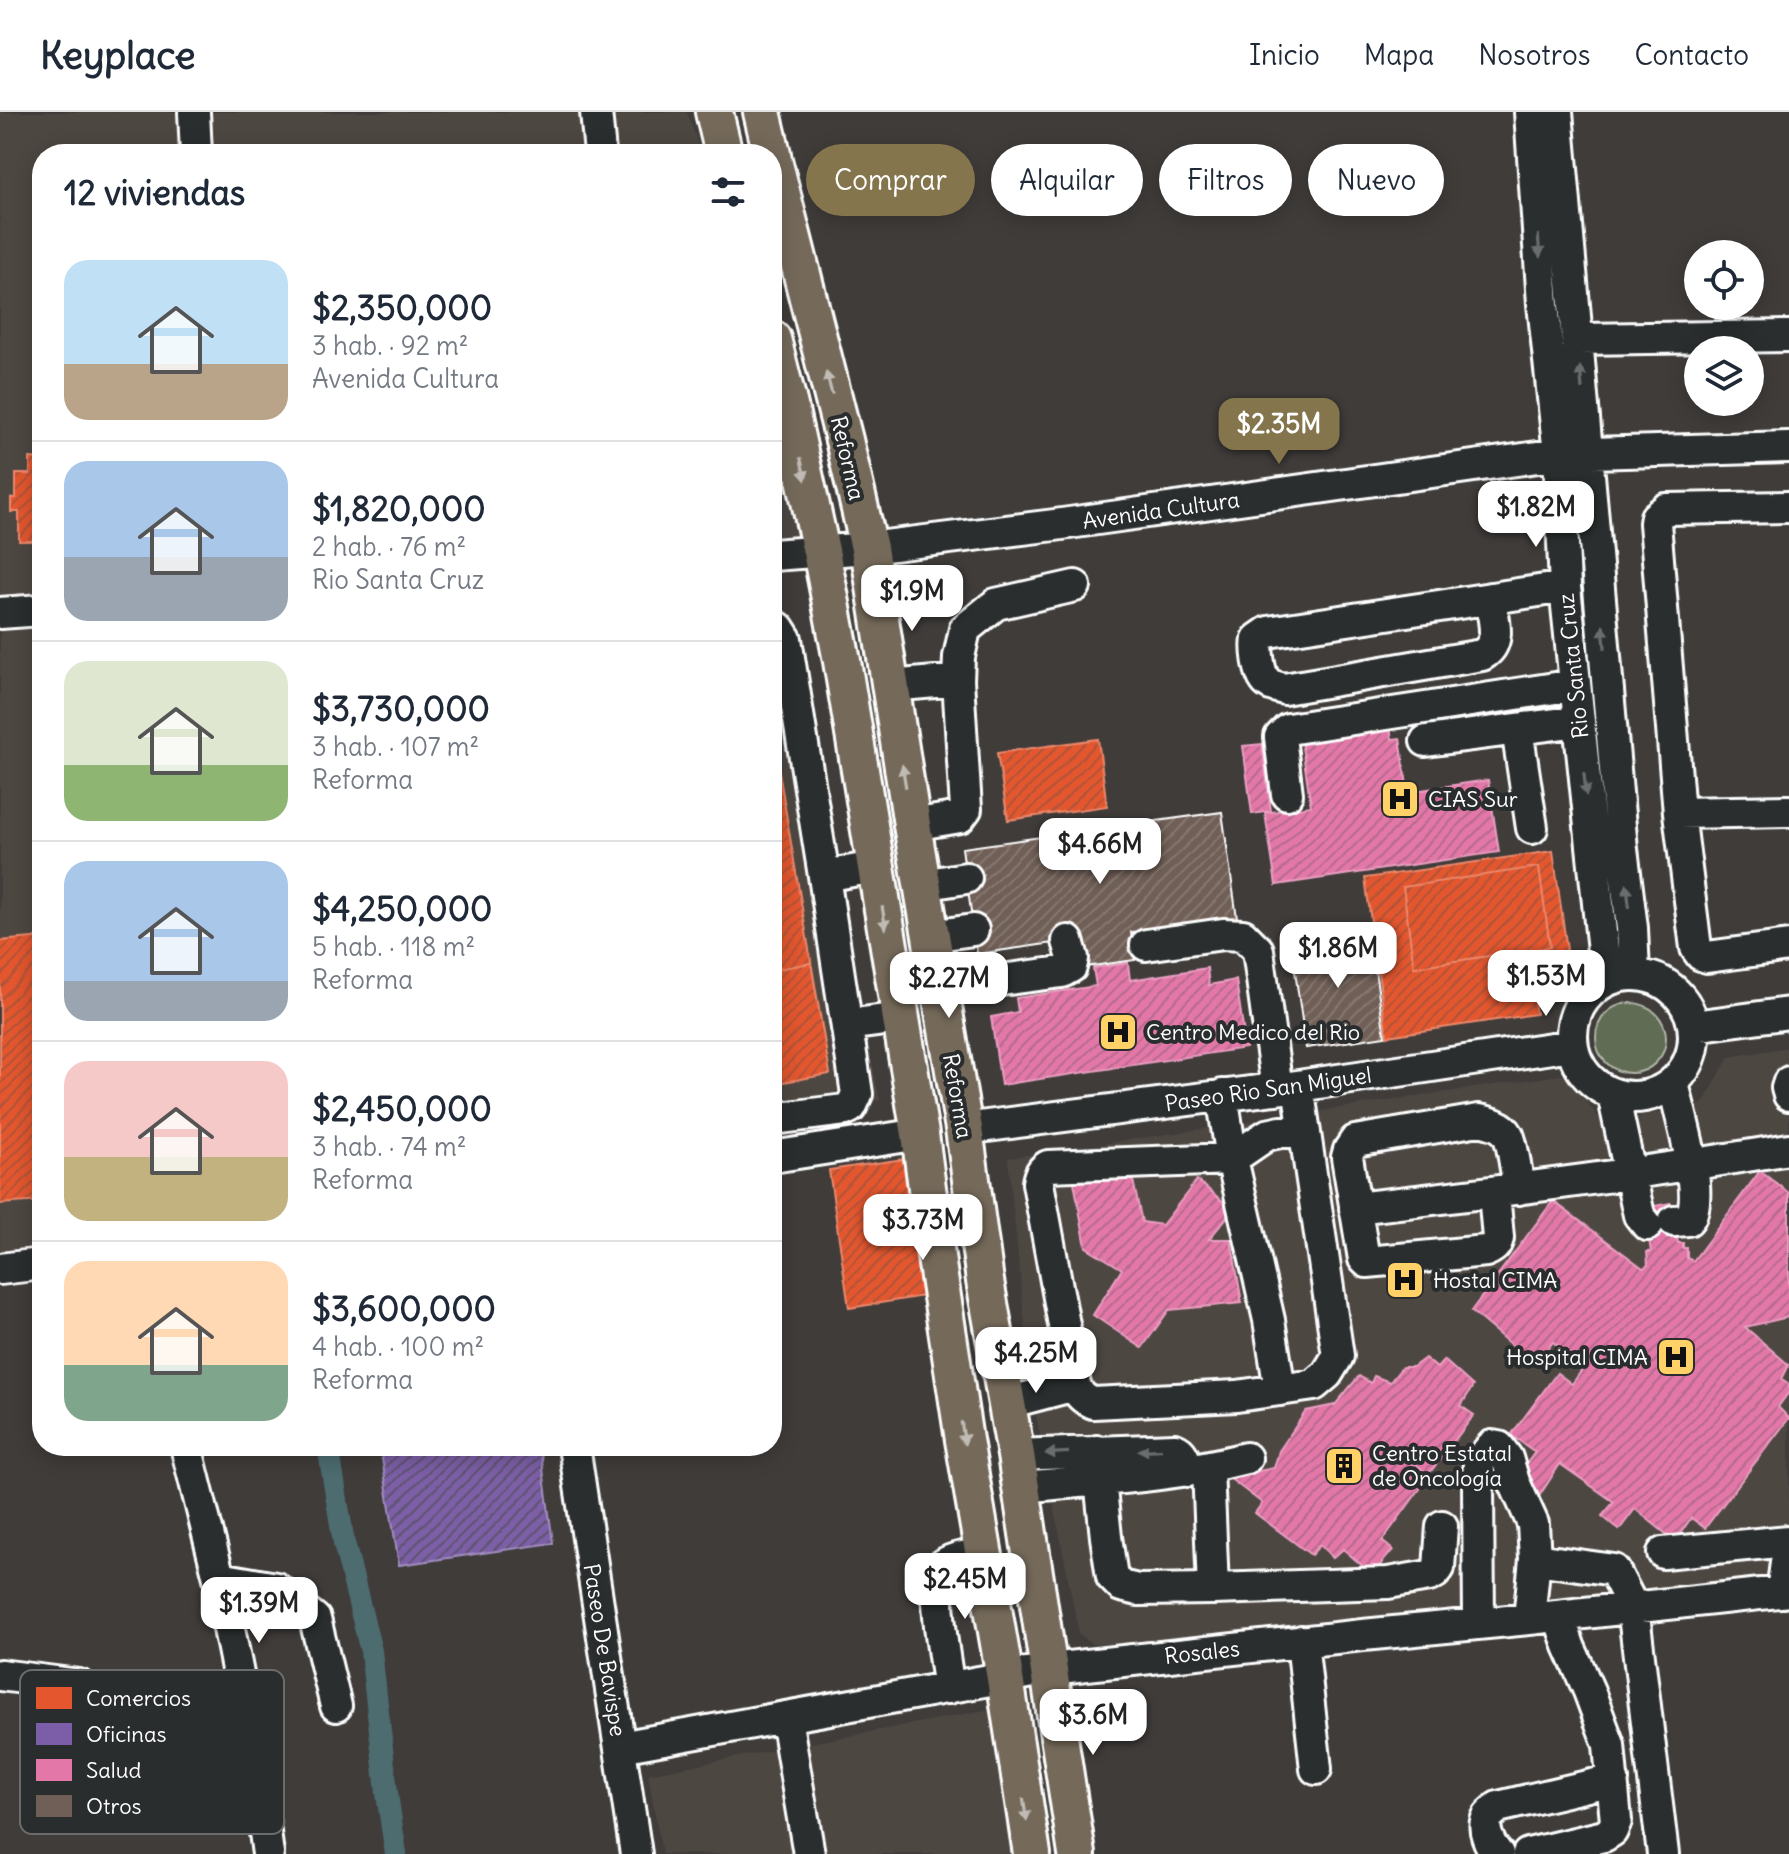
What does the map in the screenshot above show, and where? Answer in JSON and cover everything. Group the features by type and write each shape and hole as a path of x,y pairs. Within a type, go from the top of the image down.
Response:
{"main road":[{"path":"714,112 722,144"},
{"name":"Reforma","path":"762,112 769,144"},
{"name":"Reforma","path":"782,195 869,548 1050,1669 1077,1854"},
{"name":"Reforma","path":"782,378 842,661 922,1147 944,1308 1032,1854"},
{"path":"898,1005 908,1002 917,1015 938,1110 943,1115 962,1121"},
{"path":"922,1147 936,1185 957,1275 963,1281 985,1281"}],"street":[{"path":"194,112 196,144"},
{"path":"596,112 599,144"},
{"name":"Rio Santa Cruz","path":"1530,112 1543,304 1573,453 1632,928 1620,977"},
{"name":"Rio Santa Cruz","path":"1557,112 1578,339 1565,587 1579,721 1620,977"},
{"path":"1578,339 1789,336"},
{"name":"Avenida Cultura","path":"782,554 869,548 1055,525 1573,453 1789,447"},
{"path":"1789,507 1666,509 1656,517 1655,523 1679,813 1696,948 1707,957 1789,946"},
{"path":"912,825 960,817 966,809 958,680 965,629 996,604 1075,586"},
{"path":"1490,598 1496,637 1488,652 1482,655 1284,689 1272,686 1264,679 1256,648 1258,639 1268,632 1490,598 1565,587"},
{"path":"0,613 32,611"},
{"path":"782,633 786,639 857,1094 851,1107 845,1110 782,1118"},
{"path":"890,686 958,680"},
{"path":"1287,794 1280,737 1288,729 1575,685"},
{"path":"1426,741 1579,721"},
{"path":"1517,729 1532,828"},
{"path":"1679,813 1789,811"},
{"path":"824,876 875,867"},
{"path":"922,885 966,878"},
{"path":"931,936 973,930"},
{"path":"1146,945 1223,934 1243,935 1258,950 1287,1087 1305,1132 1338,1356 1327,1374 1314,1385 1280,1390 1237,1396 1093,1403 1079,1394 1038,1183 1040,1174 1048,1166 1232,1159 1267,1135 1305,1132"},
{"path":"939,988 1062,972 1071,967 1073,958 1068,941"},
{"path":"1620,977 1654,978 1673,989 1687,1006 1694,1026 1694,1047 1686,1067 1673,1083 1654,1094 1633,1097 1613,1094 1594,1084 1580,1068 1572,1045 1571,1028 1577,1008 1589,992 1620,977"},
{"path":"847,1025 898,1005"},
{"path":"1694,1026 1789,1013"},
{"name":"Paseo Rio San Miguel","path":"962,1121 1287,1087 1572,1045"},
{"path":"1789,1082 1789,1095"},
{"path":"1613,1094 1639,1215 1660,1223 1688,1220 1694,1208 1693,1165 1673,1083"},
{"path":"1222,1095 1232,1159 1269,1320 1280,1390"},
{"path":"1479,1120 1490,1122 1508,1134 1506,1191 1497,1243 1492,1249 1367,1262 1347,1157 1355,1141 1479,1120"},
{"path":"782,1156 922,1147"},
{"path":"1355,1208 1630,1175 1789,1149"},
{"path":"0,1269 32,1265"},
{"path":"1007,1403 1075,1385"},
{"path":"1479,1624 1479,1462 1492,1446 1499,1447 1507,1458 1533,1524 1544,1618 1569,1646 1589,1691 1609,1745 1613,1780 1616,1821 1612,1831 1604,1836 1528,1854"},
{"path":"188,1456 219,1578 237,1670"},
{"name":"Paseo De Bavispe","path":"576,1456 636,1854"},
{"path":"1018,1471 1098,1465 1198,1469 1246,1458"},
{"path":"1098,1465 1112,1577 1121,1586 1138,1590 1355,1585 1421,1578 1435,1573 1439,1568 1442,1526"},
{"path":"1198,1469 1213,1589"},
{"path":"1663,1553 1789,1541 1785,1592"},
{"path":"949,1688 939,1612 939,1570 945,1563 983,1553"},
{"path":"1535,1559 1614,1570 1633,1607 1663,1854"},
{"path":"219,1578 276,1588 315,1619 336,1706"},
{"path":"1388,1583 1395,1632"},
{"path":"1355,1585 1363,1635"},
{"name":"Rosales","path":"620,1747 1050,1669 1785,1592"},
{"path":"1302,1641 1316,1769"},
{"path":"0,1675 20,1678"},
{"path":"786,1718 809,1854"},
{"path":"1498,1854 1484,1828 1488,1817 1498,1807 1613,1780"},
{"path":"265,1834 268,1854"}],"shaded area":[{"path":"0,112 687,112 698,144 32,144 32,1254 0,1258"},
{"path":"782,456 802,548 782,549"},
{"path":"782,626 880,1100 782,1116"},
{"name":"Hostal CIMA","path":"1789,1047 1789,1577 1638,1591 1416,1621 1114,1645 1092,1644 1079,1634 1032,1394 1008,1158 1567,1074 1603,1124 1703,1104 1729,1057"},
{"path":"991,1709 1016,1854 662,1854 648,1774"}],"green space":[{"path":"1624,1003 1638,1003 1660,1018 1666,1038 1664,1051 1656,1063 1638,1073 1624,1073 1602,1058 1596,1045 1596,1031 1611,1009"}],"building: Comercios":[{"path":"30,458 32,541 19,541 19,512 11,512 11,498 16,498 16,474 30,474"},
{"path":"1098,739 1107,806 1008,820 997,753"},
{"path":"782,789 830,1074 782,1082"},
{"path":"1553,851 1569,964 1530,970 1536,1014 1387,1036 1365,878"},
{"path":"1539,867 1550,947 1414,967 1403,887"},
{"path":"32,938 32,1202 0,1204 0,941"},
{"path":"811,963 830,1074 782,1082 782,968"},
{"path":"904,1159 924,1296 849,1308 829,1170"}],"building: Oficinas":[{"path":"382,1456 541,1456 553,1543 399,1565"}],"building: Salud":[{"name":"CIAS Sur","path":"1389,722 1392,739 1400,738 1408,792 1488,780 1499,852 1276,885 1265,813 1311,806 1301,740"},
{"path":"1262,744 1271,811 1252,814 1243,746"},
{"name":"Centro Medico del Rio","path":"1128,963 1130,980 1207,968 1209,985 1236,980 1246,1048 1001,1085 991,1017 1018,1012 1016,998 1096,986 1093,968"},
{"path":"1131,1171 1142,1222 1162,1225 1197,1180 1233,1210 1209,1239 1231,1239 1242,1303 1169,1310 1142,1348 1093,1315 1122,1269 1086,1247 1074,1182"},
{"name":"Hospital CIMA","path":"1760,1171 1789,1193 1789,1317 1745,1327 1789,1365 1782,1379 1789,1384 1789,1392 1778,1407 1789,1418 1705,1528 1691,1518 1675,1541 1635,1509 1619,1530 1602,1516 1614,1502 1560,1464 1538,1498 1516,1478 1535,1452 1511,1435 1557,1373 1572,1384 1584,1367 1553,1342 1535,1365 1471,1311 1553,1201 1643,1268 1648,1265 1647,1252 1651,1252 1644,1208 1671,1203 1678,1243 1683,1243 1683,1248 1687,1248 1687,1258 1693,1261"},
{"name":"Centro Estatal de Oncología","path":"1425,1358 1437,1368 1444,1360 1473,1386 1461,1406 1474,1415 1428,1475 1415,1463 1412,1470 1425,1482 1382,1541 1393,1550 1372,1574 1343,1549 1333,1558 1320,1545 1311,1555 1255,1513 1262,1503 1228,1477 1274,1468 1279,1451 1306,1411 1335,1405 1359,1376 1371,1383 1374,1376 1390,1382 1402,1367 1413,1367"}],"building: Otros":[{"path":"1222,812 1237,918 1131,932 1135,960 1085,967 1081,939 977,954 962,848"},
{"path":"1369,931 1385,1036 1306,1048 1291,943"}],"waterway":[{"path":"330,1456 344,1543 371,1651 396,1854"}],"place":[{"name":"CIAS Sur","path":"1400,799"},
{"name":"Centro Medico del Rio","path":"1118,1032"},
{"name":"Hostal CIMA","path":"1405,1280"},
{"name":"Hospital CIMA","path":"1676,1357"},
{"name":"Centro Estatal de Oncología","path":"1344,1466"}]}
